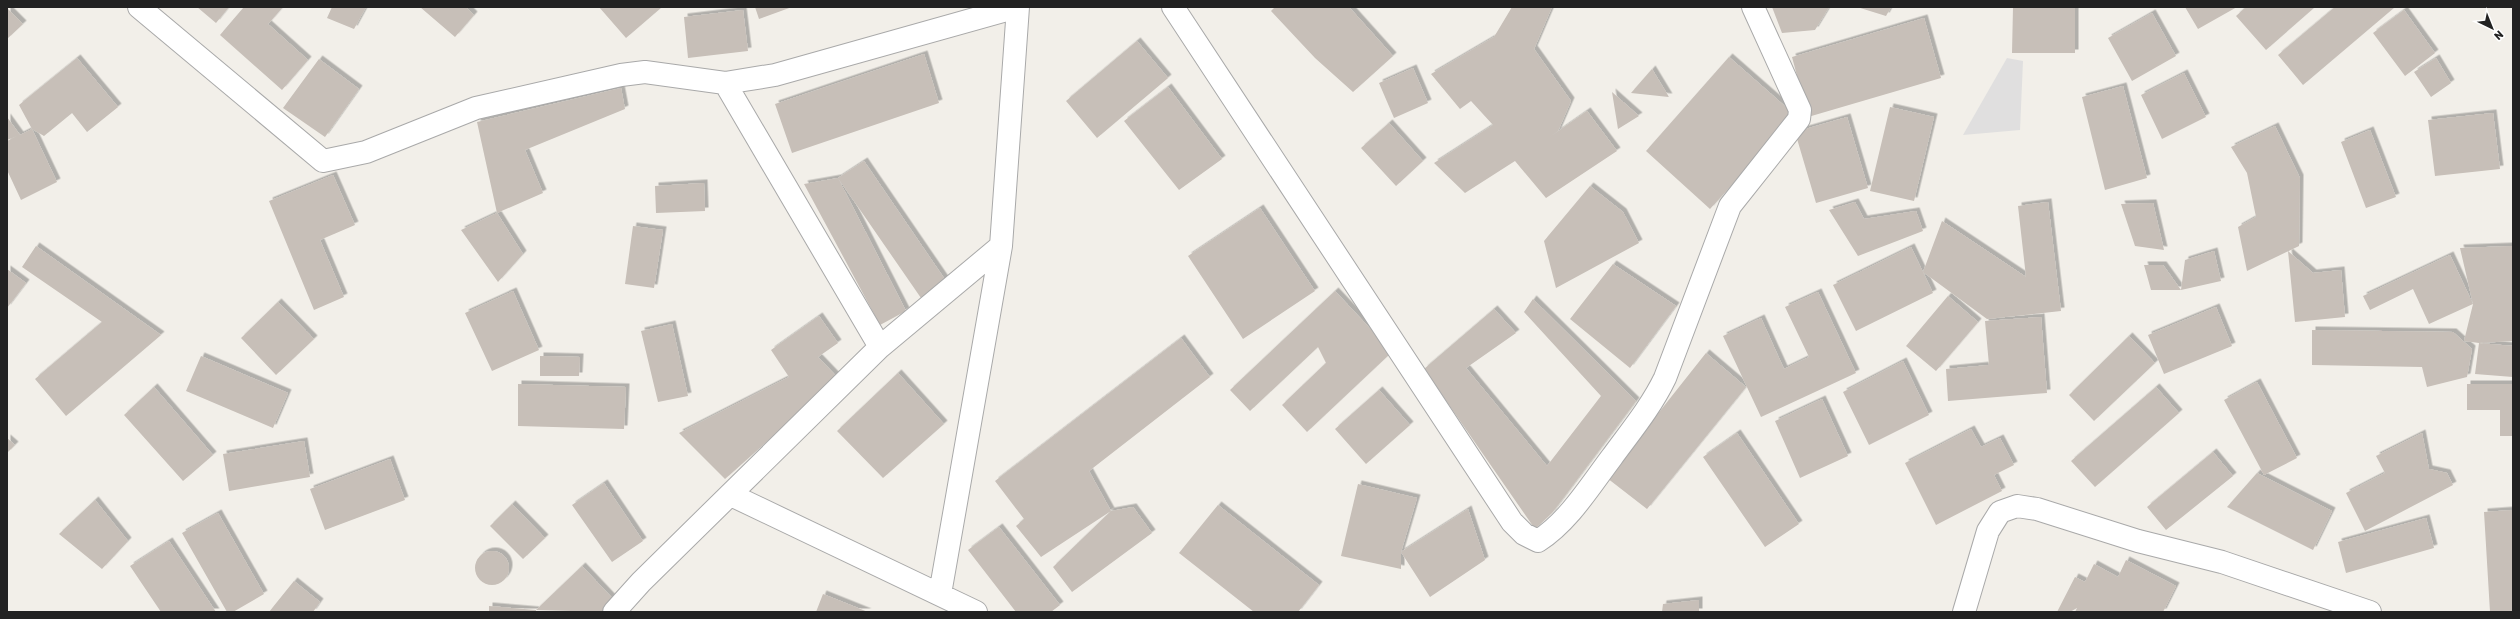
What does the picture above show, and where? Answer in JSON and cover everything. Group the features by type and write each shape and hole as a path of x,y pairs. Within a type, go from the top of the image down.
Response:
{"street":[{"path":"139,7 323,161 366,152 476,108 621,75 645,72 725,83 775,75 1018,7 1001,246 940,594"},
{"path":"1173,7 1512,522 1524,534 1538,541 1552,531 1584,495 1654,400 1665,378 1730,206 1799,119 1800,110 1753,7"},
{"path":"725,83 880,347"},
{"path":"614,612 641,582 880,347 1001,246"},
{"path":"731,495 976,612"},
{"path":"1964,612 1988,530 2000,512 2017,506 2036,509 2138,541 2222,562 2370,612"}],"shaded area":[{"path":"2007,58 2023,61 2020,130 1963,135"}],"building":[{"path":"197,7 229,7 216,23"},
{"path":"244,7 283,7 268,24 308,60 282,90 220,35"},
{"path":"332,7 366,7 354,29 327,18"},
{"path":"420,7 466,7 474,15 455,37"},
{"path":"599,7 662,7 626,38"},
{"path":"755,7 792,7 759,19"},
{"path":"1275,7 1349,7 1393,56 1353,92 1315,58 1271,11"},
{"path":"1512,7 1552,7 1534,49 1571,101 1558,131 1550,137 1587,111 1617,151 1546,198 1515,161 1465,193 1434,163 1493,125 1471,101 1460,109 1431,74 1494,37"},
{"path":"1772,7 1829,7 1815,30 1782,33"},
{"path":"1857,7 1891,7 1886,16"},
{"path":"2013,7 2075,7 2075,53 2012,53"},
{"path":"2185,7 2237,7 2198,29"},
{"path":"2246,7 2315,7 2266,50 2236,16"},
{"path":"2335,7 2395,7 2303,85 2278,55"},
{"path":"7,8 23,24 7,39"},
{"path":"743,10 748,51 688,58 684,17"},
{"path":"2404,10 2435,53 2405,76 2373,33"},
{"path":"2152,13 2176,56 2132,81 2108,38"},
{"path":"1924,18 1941,78 1808,117 1792,57"},
{"path":"1137,41 1168,78 1097,138 1066,101"},
{"path":"924,54 939,103 792,153 775,104"},
{"path":"1729,57 1795,115 1710,209 1646,151"},
{"path":"77,58 118,107 87,132 72,113 44,136 32,129 19,105"},
{"path":"2436,58 2451,83 2431,97 2414,72"},
{"path":"319,59 359,89 325,137 283,108"},
{"path":"1413,68 1428,103 1394,118 1379,83"},
{"path":"1652,69 1669,97 1631,93"},
{"path":"2184,73 2206,117 2162,139 2141,95"},
{"path":"2123,86 2147,178 2105,190 2082,97"},
{"path":"1168,87 1222,159 1179,190 1124,121"},
{"path":"621,88 625,109 525,150 543,193 497,213 477,122"},
{"path":"1612,92 1639,116 1618,129"},
{"path":"1890,107 1934,117 1914,201 1870,191"},
{"path":"2493,113 2500,169 2435,176 2428,120"},
{"path":"7,117 20,135 32,129 57,182 21,200 7,170 7,141 17,136 7,140"},
{"path":"1847,117 1868,188 1816,203 1795,132"},
{"path":"1389,123 1423,161 1396,186 1361,148"},
{"path":"2275,126 2300,178 2299,246 2247,271 2238,227 2256,217 2247,173 2231,147"},
{"path":"2370,130 2396,197 2366,208 2341,142"},
{"path":"864,161 946,281 921,298 838,178"},
{"path":"333,175 355,225 320,240 344,297 314,310 269,201"},
{"path":"838,178 906,311 880,325 804,184"},
{"path":"704,183 705,211 656,213 655,186"},
{"path":"1590,186 1623,212 1639,243 1556,288 1544,241"},
{"path":"1855,202 1864,219 1916,211 1923,231 1858,256 1829,210"},
{"path":"2048,202 2061,311 1987,319 1923,272 1942,221 2026,277 2018,206"},
{"path":"2153,203 2164,250 2135,246 2121,204"},
{"path":"1260,208 1315,291 1243,339 1188,256"},
{"path":"497,213 523,254 498,282 461,230"},
{"path":"633,226 663,230 654,288 625,284"},
{"path":"36,246 161,335 66,416 35,379 102,322 22,267"},
{"path":"2513,246 2513,341 2479,343 2464,341 2473,304 2460,248"},
{"path":"1911,247 1933,293 1856,331 1833,285"},
{"path":"2214,251 2221,281 2181,290 2185,260"},
{"path":"2288,251 2313,273 2341,270 2345,317 2295,322"},
{"path":"2450,255 2473,304 2429,324 2413,289 2370,310 2363,296"},
{"path":"1613,264 1676,306 1630,368 1570,319"},
{"path":"2144,265 2163,265 2181,290 2151,290"},
{"path":"7,269 26,283 7,308"},
{"path":"513,291 539,350 492,371 465,313"},
{"path":"1335,291 1392,352 1307,432 1282,405 1326,363 1318,347 1250,411 1230,390"},
{"path":"1818,292 1856,373 1761,417 1723,336 1761,318 1784,369 1809,357 1785,307"},
{"path":"1948,296 1978,322 1936,371 1906,346"},
{"path":"1533,299 1636,401 1552,513 1535,529 1424,369 1494,309 1516,333 1466,368 1547,466 1601,396 1524,312"},
{"path":"278,302 314,339 276,375 241,338"},
{"path":"2216,307 2232,346 2164,374 2148,335"},
{"path":"819,316 838,343 818,357 838,378 725,479 679,433 789,377 771,350"},
{"path":"2041,317 2047,393 1948,401 1946,369 1989,365 1985,321"},
{"path":"672,324 688,396 658,402 641,331"},
{"path":"2312,330 2453,332 2472,349 2467,377 2427,387 2422,367 2312,365"},
{"path":"2129,336 2155,363 2094,421 2069,395"},
{"path":"1181,338 1210,377 1089,471 1111,511 1041,557 1016,526 1024,519 995,481"},
{"path":"2479,343 2513,346 2513,377 2475,374"},
{"path":"1706,353 1746,387 1647,509 1607,478"},
{"path":"201,356 288,393 273,428 186,391"},
{"path":"540,356 580,357 579,376 540,376"},
{"path":"1903,361 1929,415 1869,445 1843,392"},
{"path":"898,373 944,424 883,478 837,431"},
{"path":"2257,382 2297,458 2264,475 2224,400"},
{"path":"518,384 626,387 624,429 518,426"},
{"path":"2467,384 2513,384 2513,436 2500,436 2500,410 2467,410"},
{"path":"154,387 213,455 183,481 124,415"},
{"path":"2156,387 2179,413 2095,487 2071,461"},
{"path":"1379,390 1410,425 1366,464 1335,429"},
{"path":"1822,399 1848,456 1800,478 1775,421"},
{"path":"1971,429 1981,447 2000,438 2014,465 1994,475 2002,491 1936,525 1905,463"},
{"path":"1737,433 1799,524 1765,547 1703,457"},
{"path":"2422,433 2429,469 2447,473 2453,485 2365,531 2346,493 2385,473 2376,456"},
{"path":"7,438 15,445 7,453"},
{"path":"304,441 310,477 229,491 223,454"},
{"path":"2213,452 2233,476 2166,530 2147,507"},
{"path":"390,459 405,500 325,530 310,489"},
{"path":"2257,473 2332,511 2313,550 2227,507"},
{"path":"604,483 643,541 612,562 572,505"},
{"path":"1358,484 1417,498 1401,552 1401,569 1341,556"},
{"path":"95,500 128,541 102,569 59,534"},
{"path":"512,504 545,538 523,559 490,526"},
{"path":"1218,505 1319,585 1298,612 1254,612 1179,553"},
{"path":"1133,507 1152,533 1072,592 1053,567 1111,511"},
{"path":"1468,509 1485,560 1430,597 1401,552"},
{"path":"2513,510 2513,612 2490,612 2484,512"},
{"path":"218,513 264,594 233,612 227,612 182,533"},
{"path":"2426,518 2434,548 2346,573 2338,542"},
{"path":"999,527 1060,605 1051,612 1016,612 968,550"},
{"path":"169,541 216,612 161,612 130,566"},
{"path":"495,551 504,556 508,561 508,575 504,580 499,584 489,585 485,584 476,575 475,565 476,561 485,552"},
{"path":"2126,560 2176,586 2163,612 2075,612 2077,608 2070,612 2057,612 2075,577 2085,582 2094,564 2118,577"},
{"path":"582,566 616,602 606,612 536,610"},
{"path":"294,581 320,602 313,612 269,612"},
{"path":"823,594 868,612 816,612"},
{"path":"1699,600 1699,612 1662,612 1663,604"},
{"path":"489,606 536,610 536,612 489,612"}]}
